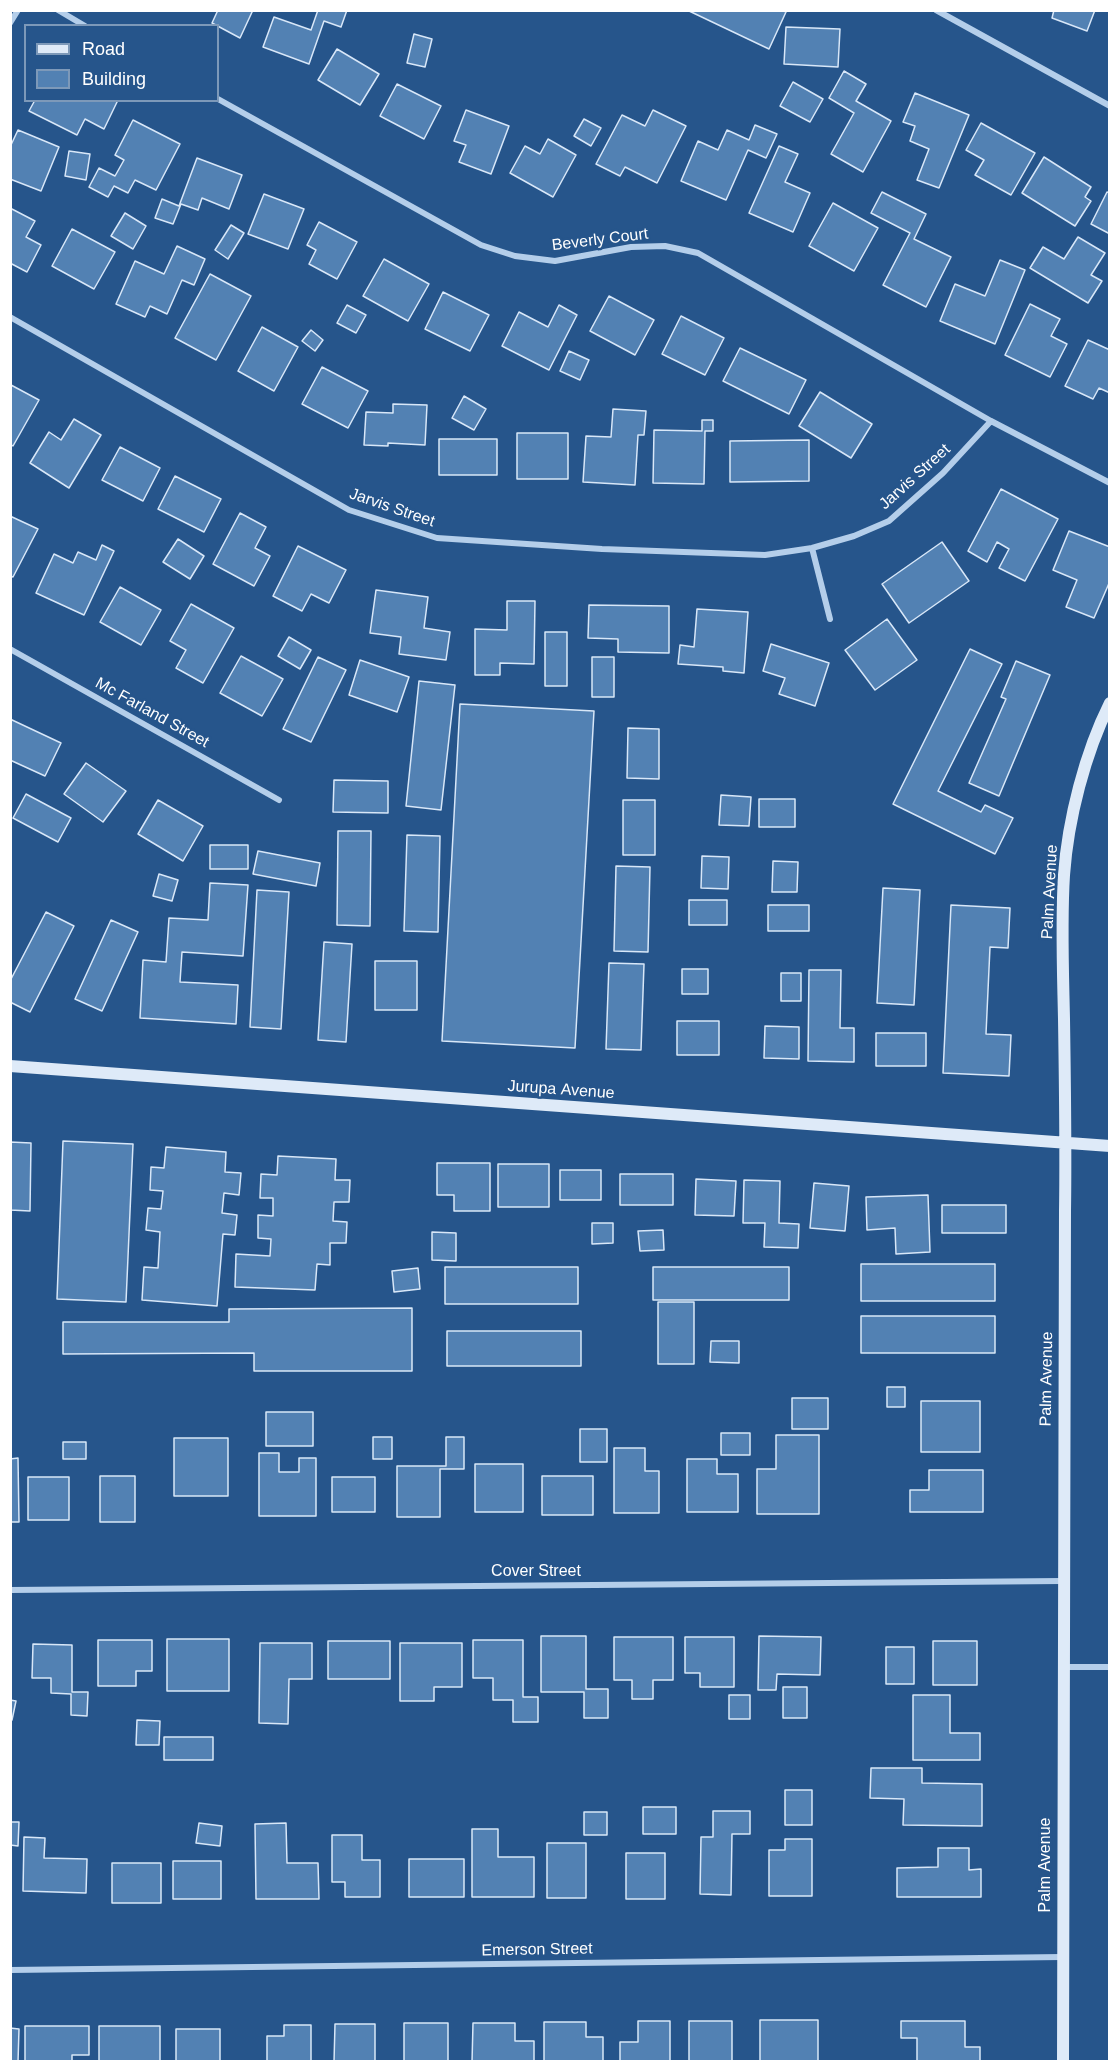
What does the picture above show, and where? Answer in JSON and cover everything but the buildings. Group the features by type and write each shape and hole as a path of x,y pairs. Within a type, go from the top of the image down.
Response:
{"street":[{"path":"10,23 18,10"},
{"path":"58,10 82,24"},
{"path":"938,11 1110,106"},
{"name":"Beverly Court","path":"219,100 481,245 515,256 555,261 631,247 665,246 698,253 991,421 1110,483"},
{"name":"Jarvis Street","path":"10,317 349,510 437,538 602,549 765,555 812,548 854,536 889,521 943,473 991,421"},
{"path":"812,548 830,619"},
{"name":"Mc Farland Street","path":"10,650 279,800"},
{"name":"Palm Avenue","path":"1064,2061 1062,1581 1066,1143 1063,934 1065,873 1072,821 1081,787 1092,749 1110,703"},
{"name":"Jurupa Avenue","path":"10,1066 1110,1146"},
{"name":"Cover Street","path":"10,1590 1062,1581"},
{"path":"1063,1667 1110,1667"},
{"name":"Emerson Street","path":"10,1970 1063,1957"}]}
